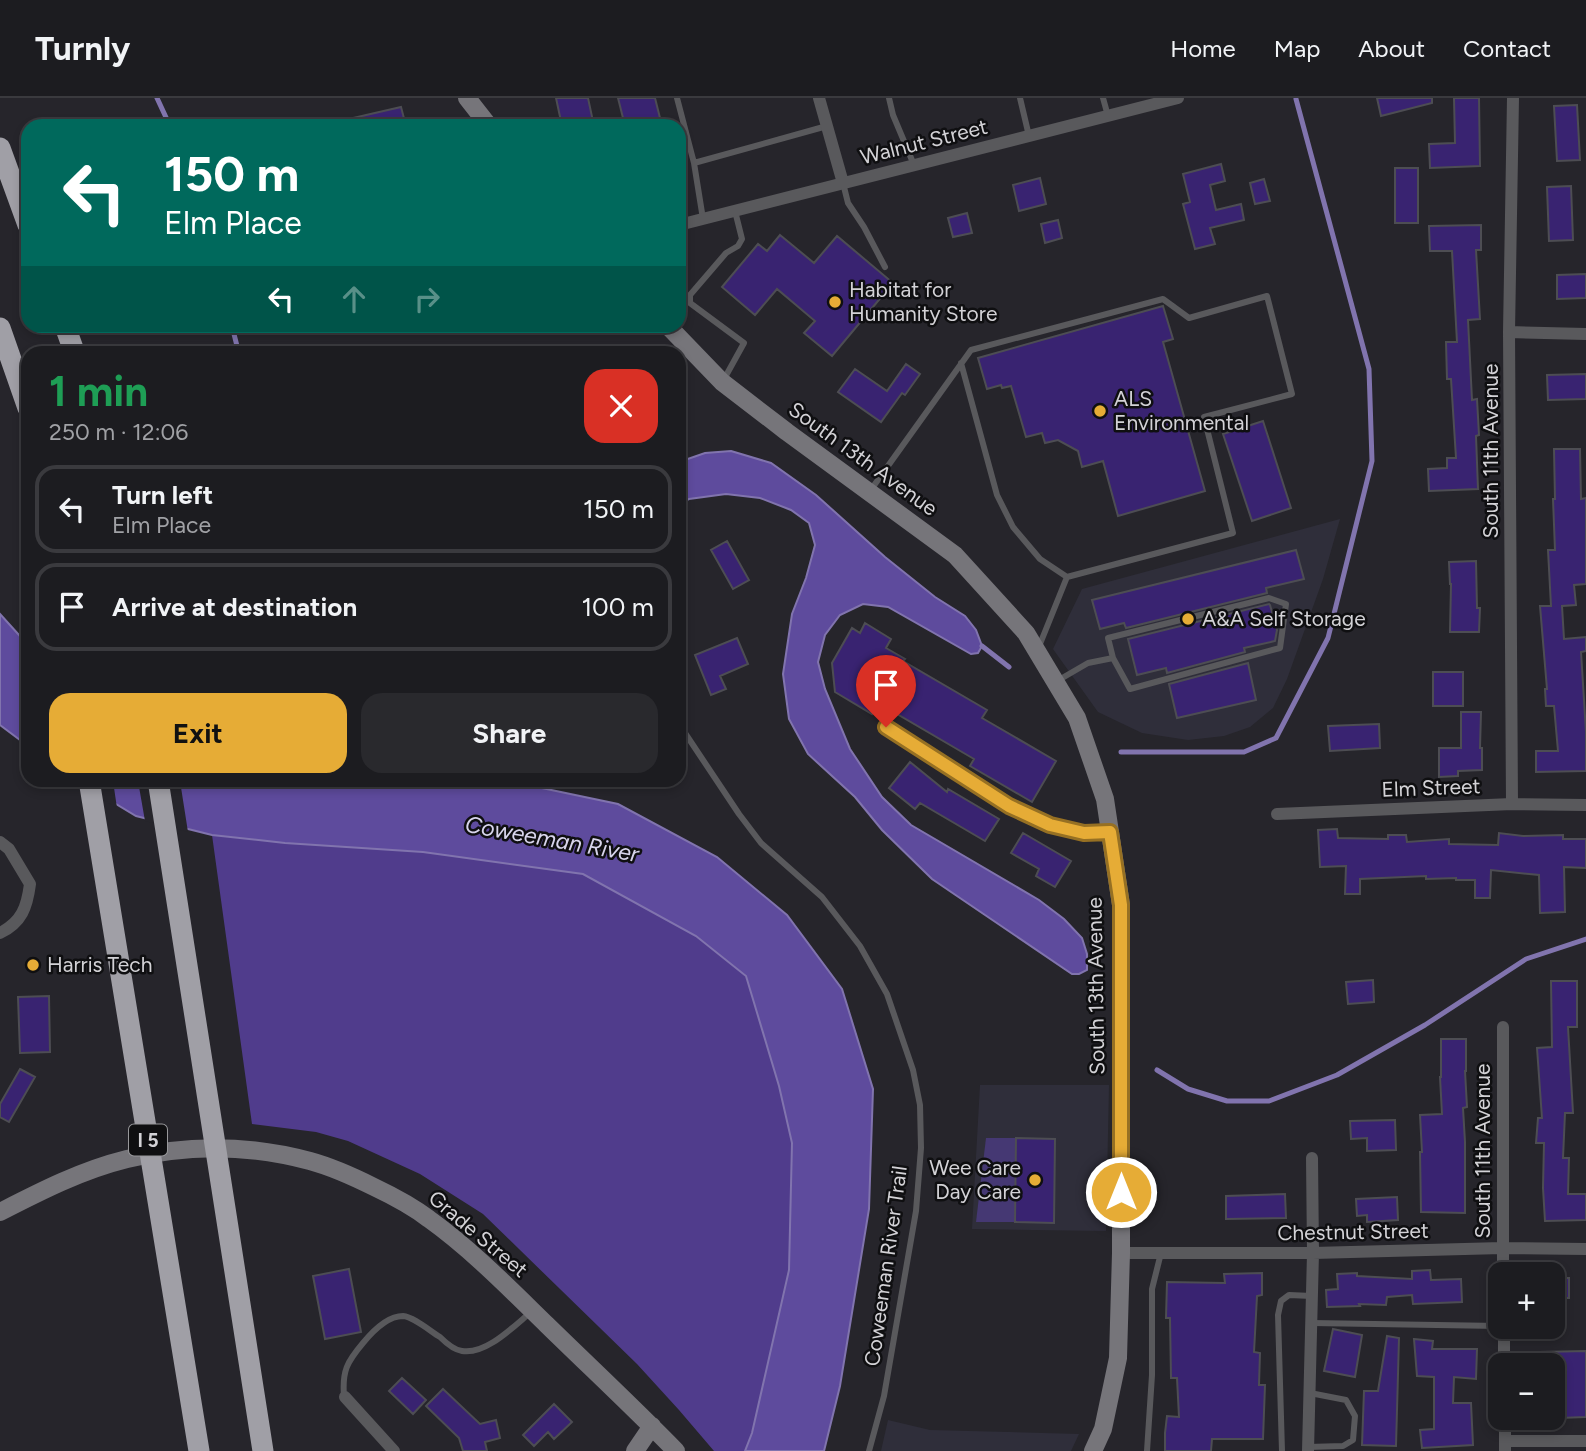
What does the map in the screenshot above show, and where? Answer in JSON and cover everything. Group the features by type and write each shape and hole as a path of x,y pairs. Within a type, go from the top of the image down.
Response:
{"highway":[{"path":"0,148 21,206"},
{"path":"0,328 21,388"},
{"name":"I 5","path":"90,787 199,1451"},
{"path":"159,787 263,1451"}],"main road":[{"path":"467,98 484,119"},
{"name":"South 13th Avenue","path":"675,333 722,382 955,555 1026,633 1077,718 1105,799 1121,905 1121,1253 1118,1358 1104,1429 1093,1451"},
{"name":"Grade Street","path":"0,1212 78,1173 167,1151 224,1148 311,1161 402,1201 429,1218 533,1311 676,1451"},
{"path":"635,1451 652,1426"}],"street":[{"path":"819,98 843,183"},
{"name":"Walnut Street","path":"686,223 1178,98"},
{"name":"South 11th Avenue","path":"1512,804 1509,332 1513,98"},
{"path":"1509,332 1586,334"},
{"path":"886,727 1009,806 1050,825 1084,833 1110,832"},
{"name":"Elm Street","path":"1277,814 1512,804 1586,805"},
{"path":"0,842 9,849 30,884 27,902 19,920 0,933"},
{"name":"South 11th Avenue","path":"1503,1027 1503,1262"},
{"path":"1308,1449 1313,1253 1312,1158"},
{"name":"Chestnut Street","path":"1121,1253 1586,1249"},
{"path":"345,1397 394,1451"},
{"path":"1505,1446 1586,1441"}],"lane":[{"path":"677,98 682,119"},
{"path":"889,98 893,116 914,165"},
{"path":"1020,98 1029,136"},
{"path":"1103,98 1108,116"},
{"path":"694,163 827,127"},
{"path":"686,132 703,219"},
{"path":"843,183 848,203 885,267"},
{"path":"722,382 744,343 690,303 690,295 726,253 738,246 742,239 735,211"},
{"path":"869,492 961,363 971,350 1163,299 1189,318 1267,296 1292,394 1204,417 1233,533 1067,577 1040,559 1007,516 997,495 961,363"},
{"path":"1037,652 1067,577"},
{"path":"1269,598 1286,604 1280,648 1130,689 1113,658 1108,638 1269,598"},
{"path":"1055,682 1088,663 1113,658"},
{"name":"Coweeman River Trail","path":"686,734 761,843 822,897 860,946 887,993 913,1070 920,1105 916,1211 884,1396 869,1451"},
{"path":"1147,1451 1152,1375 1152,1289 1161,1253"},
{"path":"1282,1451 1278,1315 1281,1301 1289,1295 1312,1296"},
{"path":"345,1397 343,1380 346,1367 362,1344 379,1327 391,1320 403,1316 421,1323 453,1348 472,1351 503,1335 533,1311"},
{"path":"1311,1323 1488,1326"},
{"path":"1308,1449 1343,1447 1353,1440 1355,1416 1346,1400 1310,1393"}],"shaded area":[{"name":"A&A Self Storage","path":"1340,519 1323,579 1287,679 1273,708 1250,727 1224,736 1188,740 1142,733 1098,712 1053,649 1082,589"},
{"path":"212,835 285,843 423,852 583,874 696,936 747,976 779,1086 792,1143 789,1270 752,1433 745,1451 714,1451 637,1364 483,1214 420,1174 348,1141 316,1132 252,1124"},
{"path":"980,1085 1109,1085 1106,1231 972,1229"},
{"path":"986,1138 1016,1138 1015,1222 976,1222"},
{"path":"888,1420 930,1430 1079,1434 1071,1451 881,1451"}],"water":[{"path":"731,451 771,463 816,495 885,557 935,597 965,616 976,630 982,646 978,653 971,654 888,607 863,604 840,615 825,635 818,662 825,689 850,749 882,797 911,825 1039,900 1064,919 1082,938 1087,954 1087,970 1072,974 932,879 882,830 855,797 808,754 789,719 783,674 792,614 815,545 809,523 791,510 760,498 726,494 686,500 686,460 705,453"},
{"path":"0,614 21,637 21,741 0,725"},
{"name":"Coweeman River","path":"88,787 537,787 618,804 717,857 787,915 842,989 873,1089 869,1209 840,1386 824,1451 745,1451 752,1433 789,1270 792,1143 779,1086 746,976 696,936 583,874 423,852 285,843 212,835 136,816"}],"pier":[{"path":"83,787 114,787 117,808"},
{"path":"139,787 181,787 188,832 145,821"}],"building":[{"path":"556,98 588,98 592,119 560,119"},
{"path":"618,98 655,98 660,119 623,119"},
{"path":"1377,98 1432,98 1432,103 1381,116"},
{"path":"1454,98 1479,98 1480,166 1430,168 1429,144 1455,143"},
{"path":"1577,105 1580,160 1557,161 1554,106"},
{"path":"401,107 404,119 349,119"},
{"path":"1221,164 1225,181 1210,185 1216,210 1241,204 1244,220 1210,228 1215,244 1195,249 1183,204 1190,202 1183,174"},
{"path":"1395,168 1418,168 1418,223 1395,223"},
{"path":"1040,178 1046,204 1019,211 1013,185"},
{"path":"1264,179 1270,201 1255,204 1250,183"},
{"path":"1571,186 1573,240 1549,241 1547,187"},
{"path":"967,213 972,233 953,237 948,218"},
{"path":"1058,220 1062,238 1045,243 1041,224"},
{"path":"1481,225 1481,250 1476,250 1480,319 1468,320 1472,400 1477,399 1478,489 1429,491 1428,469 1447,468 1447,458 1456,458 1451,379 1447,379 1446,342 1457,342 1452,251 1430,251 1429,226"},
{"name":"Habitat for Humanity Store","path":"780,235 814,263 837,236 893,283 832,356 804,333 815,321 777,289 755,315 722,287 758,244 767,251"},
{"path":"1586,274 1586,298 1557,299 1557,275"},
{"name":"ALS Environmental","path":"1163,306 1173,339 1163,342 1205,491 1118,516 1103,461 1082,467 1078,451 1058,440 1045,443 1042,433 1026,437 1011,386 1002,388 1001,385 987,389 978,358"},
{"path":"906,364 920,374 881,422 838,392 855,369 887,391"},
{"path":"1586,374 1586,399 1548,400 1547,375"},
{"path":"1263,421 1291,508 1252,521 1223,434"},
{"path":"1554,449 1580,449 1581,499 1586,498 1586,584 1574,585 1576,605 1562,606 1564,639 1586,637 1586,651 1581,652 1586,771 1536,772 1536,751 1558,751 1554,706 1546,706 1540,606 1551,606 1548,550 1555,550"},
{"path":"727,541 749,580 733,589 711,550"},
{"path":"1296,550 1304,579 1266,588 1267,593 1126,628 1124,623 1100,629 1092,600"},
{"path":"1476,561 1479,632 1450,632 1449,562"},
{"path":"1269,604 1277,630 1275,641 1167,673 1166,668 1137,675 1128,639"},
{"path":"865,623 891,639 886,648 905,659 903,661 987,710 982,718 1056,761 1032,802 970,766 974,759 878,703 872,714 835,692 832,663 852,628 860,633"},
{"path":"737,638 748,664 720,676 726,689 711,695 695,655"},
{"path":"1248,663 1256,700 1177,718 1169,684"},
{"path":"1433,672 1463,672 1463,706 1433,706"},
{"path":"1461,712 1481,712 1482,770 1458,771 1458,776 1439,777 1439,748 1461,748"},
{"path":"1379,724 1380,748 1330,751 1328,726"},
{"path":"910,762 947,792 948,789 999,819 985,841 920,803 915,809 889,788"},
{"path":"1337,829 1338,838 1388,839 1388,835 1406,835 1407,842 1449,839 1449,844 1498,845 1499,833 1523,836 1563,835 1563,839 1586,839 1586,868 1564,867 1565,912 1540,913 1539,875 1491,870 1490,898 1475,898 1475,880 1426,879 1426,876 1360,879 1360,894 1345,894 1346,866 1320,867 1318,830"},
{"path":"1023,833 1071,861 1055,887 1036,876 1039,869 1011,853"},
{"path":"1373,980 1374,1002 1348,1004 1346,982"},
{"path":"1551,981 1577,981 1577,1027 1568,1027 1573,1113 1565,1113 1563,1158 1569,1158 1568,1194 1586,1194 1586,1220 1545,1221 1544,1143 1536,1143 1538,1118 1542,1118 1537,1048 1552,1047"},
{"path":"49,996 50,1052 20,1053 18,997"},
{"path":"1441,1039 1466,1039 1467,1107 1463,1108 1465,1213 1421,1212 1420,1115 1442,1114"},
{"path":"20,1069 35,1077 9,1122 0,1117 0,1104"},
{"path":"1395,1120 1396,1150 1367,1151 1367,1138 1351,1139 1350,1121"},
{"name":"Wee Care Day Care","path":"1016,1138 1055,1139 1054,1223 1015,1222"},
{"path":"1285,1194 1286,1218 1226,1219 1226,1196"},
{"path":"1397,1197 1398,1220 1367,1222 1367,1215 1357,1216 1356,1199"},
{"path":"349,1269 361,1332 325,1339 313,1276"},
{"path":"1430,1270 1431,1280 1461,1279 1462,1302 1413,1304 1412,1295 1387,1297 1386,1305 1327,1307 1326,1290 1338,1289 1337,1274 1357,1273 1357,1276 1412,1279 1412,1271"},
{"path":"1262,1273 1262,1295 1257,1296 1254,1352 1260,1353 1259,1385 1265,1385 1263,1439 1212,1439 1211,1451 1165,1451 1167,1416 1179,1417 1177,1378 1171,1378 1170,1318 1166,1318 1167,1282 1225,1283 1224,1274"},
{"path":"1565,1278 1569,1278 1569,1298 1565,1298"},
{"path":"1333,1329 1362,1335 1355,1377 1324,1371"},
{"path":"1387,1336 1399,1338 1396,1446 1362,1445 1364,1391 1378,1391"},
{"path":"1414,1339 1433,1341 1432,1349 1477,1349 1476,1379 1454,1377 1453,1403 1471,1403 1473,1445 1422,1448 1420,1430 1434,1429 1434,1377 1417,1376"},
{"path":"1586,1351 1586,1417 1565,1418 1565,1353 1540,1352"},
{"path":"402,1378 426,1400 413,1414 389,1391"},
{"path":"443,1389 480,1424 496,1420 500,1438 485,1442 487,1451 463,1451 459,1438 426,1406"},
{"path":"554,1404 572,1422 554,1439 548,1432 534,1446 523,1435"}],"waterway":[{"path":"157,98 167,119"},
{"path":"1121,752 1244,752 1276,738 1328,638 1372,461 1369,369 1296,99"},
{"path":"234,333 237,346"},
{"path":"982,646 1009,667"},
{"path":"1157,1070 1188,1089 1227,1101 1269,1101 1337,1075 1425,1025 1526,959 1586,939"}],"place":[{"name":"Habitat for Humanity Store","path":"835,302"},
{"name":"ALS Environmental","path":"1100,411"},
{"name":"A&A Self Storage","path":"1188,619"},
{"name":"Harris Tech","path":"33,965"},
{"name":"Wee Care Day Care","path":"1035,1180"}],"route":[{"path":"886,727 1009,806 1050,825 1084,833 1110,832 1121,905 1121,1192"}]}
